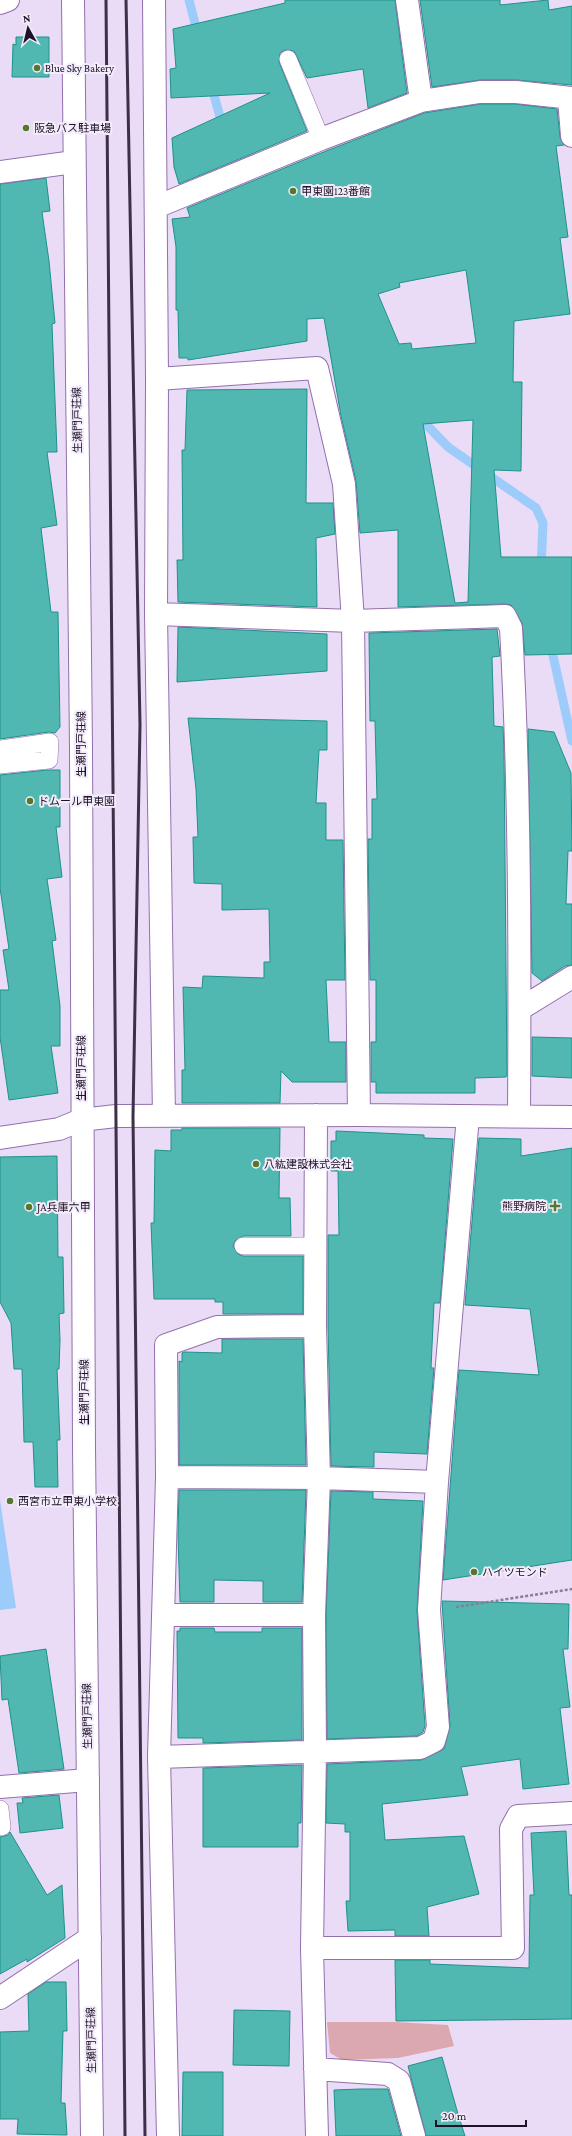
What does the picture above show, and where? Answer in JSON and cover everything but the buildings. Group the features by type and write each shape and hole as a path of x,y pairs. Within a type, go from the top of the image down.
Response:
{"street":[{"path":"0,3 8,0"},
{"name":"生瀬門戸荘線","path":"73,0 81,748 81,1120 92,2136"},
{"path":"154,0 157,379 156,614 164,1116"},
{"path":"407,0 421,101"},
{"path":"156,208 321,139 421,101 480,92 516,92 571,98 572,136"},
{"path":"0,172 74,162"},
{"path":"157,379 317,368 344,484 353,621 359,1115"},
{"path":"156,614 353,621 505,616 511,628 516,718 520,1009 519,1116"},
{"path":"520,1009 572,977"},
{"path":"316,1115 315,1326 320,1478 314,1615 315,1751 312,1948 316,2136"},
{"path":"0,1138 59,1129 81,1120 116,1116 359,1115 572,1117"},
{"path":"159,1756 420,1748 434,1741 438,1727 429,1610 437,1482 468,1116"},
{"path":"168,2136 159,1756 167,1477 166,1345 217,1327 315,1326"},
{"path":"167,1477 320,1478 437,1482"},
{"path":"163,1615 314,1615"},
{"path":"0,1787 88,1780"},
{"path":"312,1948 513,1948 512,1829 518,1816 572,1813"},
{"path":"0,1998 90,1938"},
{"path":"315,2069 388,2074 399,2081 414,2136"}],"lane":[{"path":"288,59 321,139"},
{"path":"0,750 50,742 49,760 0,765"},
{"path":"243,1246 315,1246"},
{"path":"0,1809 2,1827"}],"path":[{"path":"429,1610 572,1589"}],"shaded area":[{"path":"327,2022 394,2022 448,2025 454,2046 398,2058 342,2060 330,2053"}],"water":[{"path":"0,1500 16,1608 0,1610"}],"waterway":[{"path":"189,0 198,35"},
{"path":"211,84 223,128"},
{"path":"417,415 448,447 536,508 543,523 541,569"},
{"path":"550,642 572,741"}],"railway":[{"path":"106,0 125,2136"},
{"path":"126,0 140,725 133,1117 145,2136"}],"place":[{"name":"Blue Sky Bakery","path":"37,68"},
{"name":"阪急バス駐車場","path":"26,128"},
{"name":"甲東園123番館","path":"293,191"},
{"name":"ドムール甲東園","path":"30,801"},
{"name":"八紘建設株式会社","path":"256,1164"},
{"name":"熊野病院","path":"555,1206"},
{"name":"JA兵庫六甲","path":"29,1207"},
{"name":"西宮市立甲東小学校","path":"10,1501"},
{"name":"ハイツモンド","path":"474,1572"}]}
